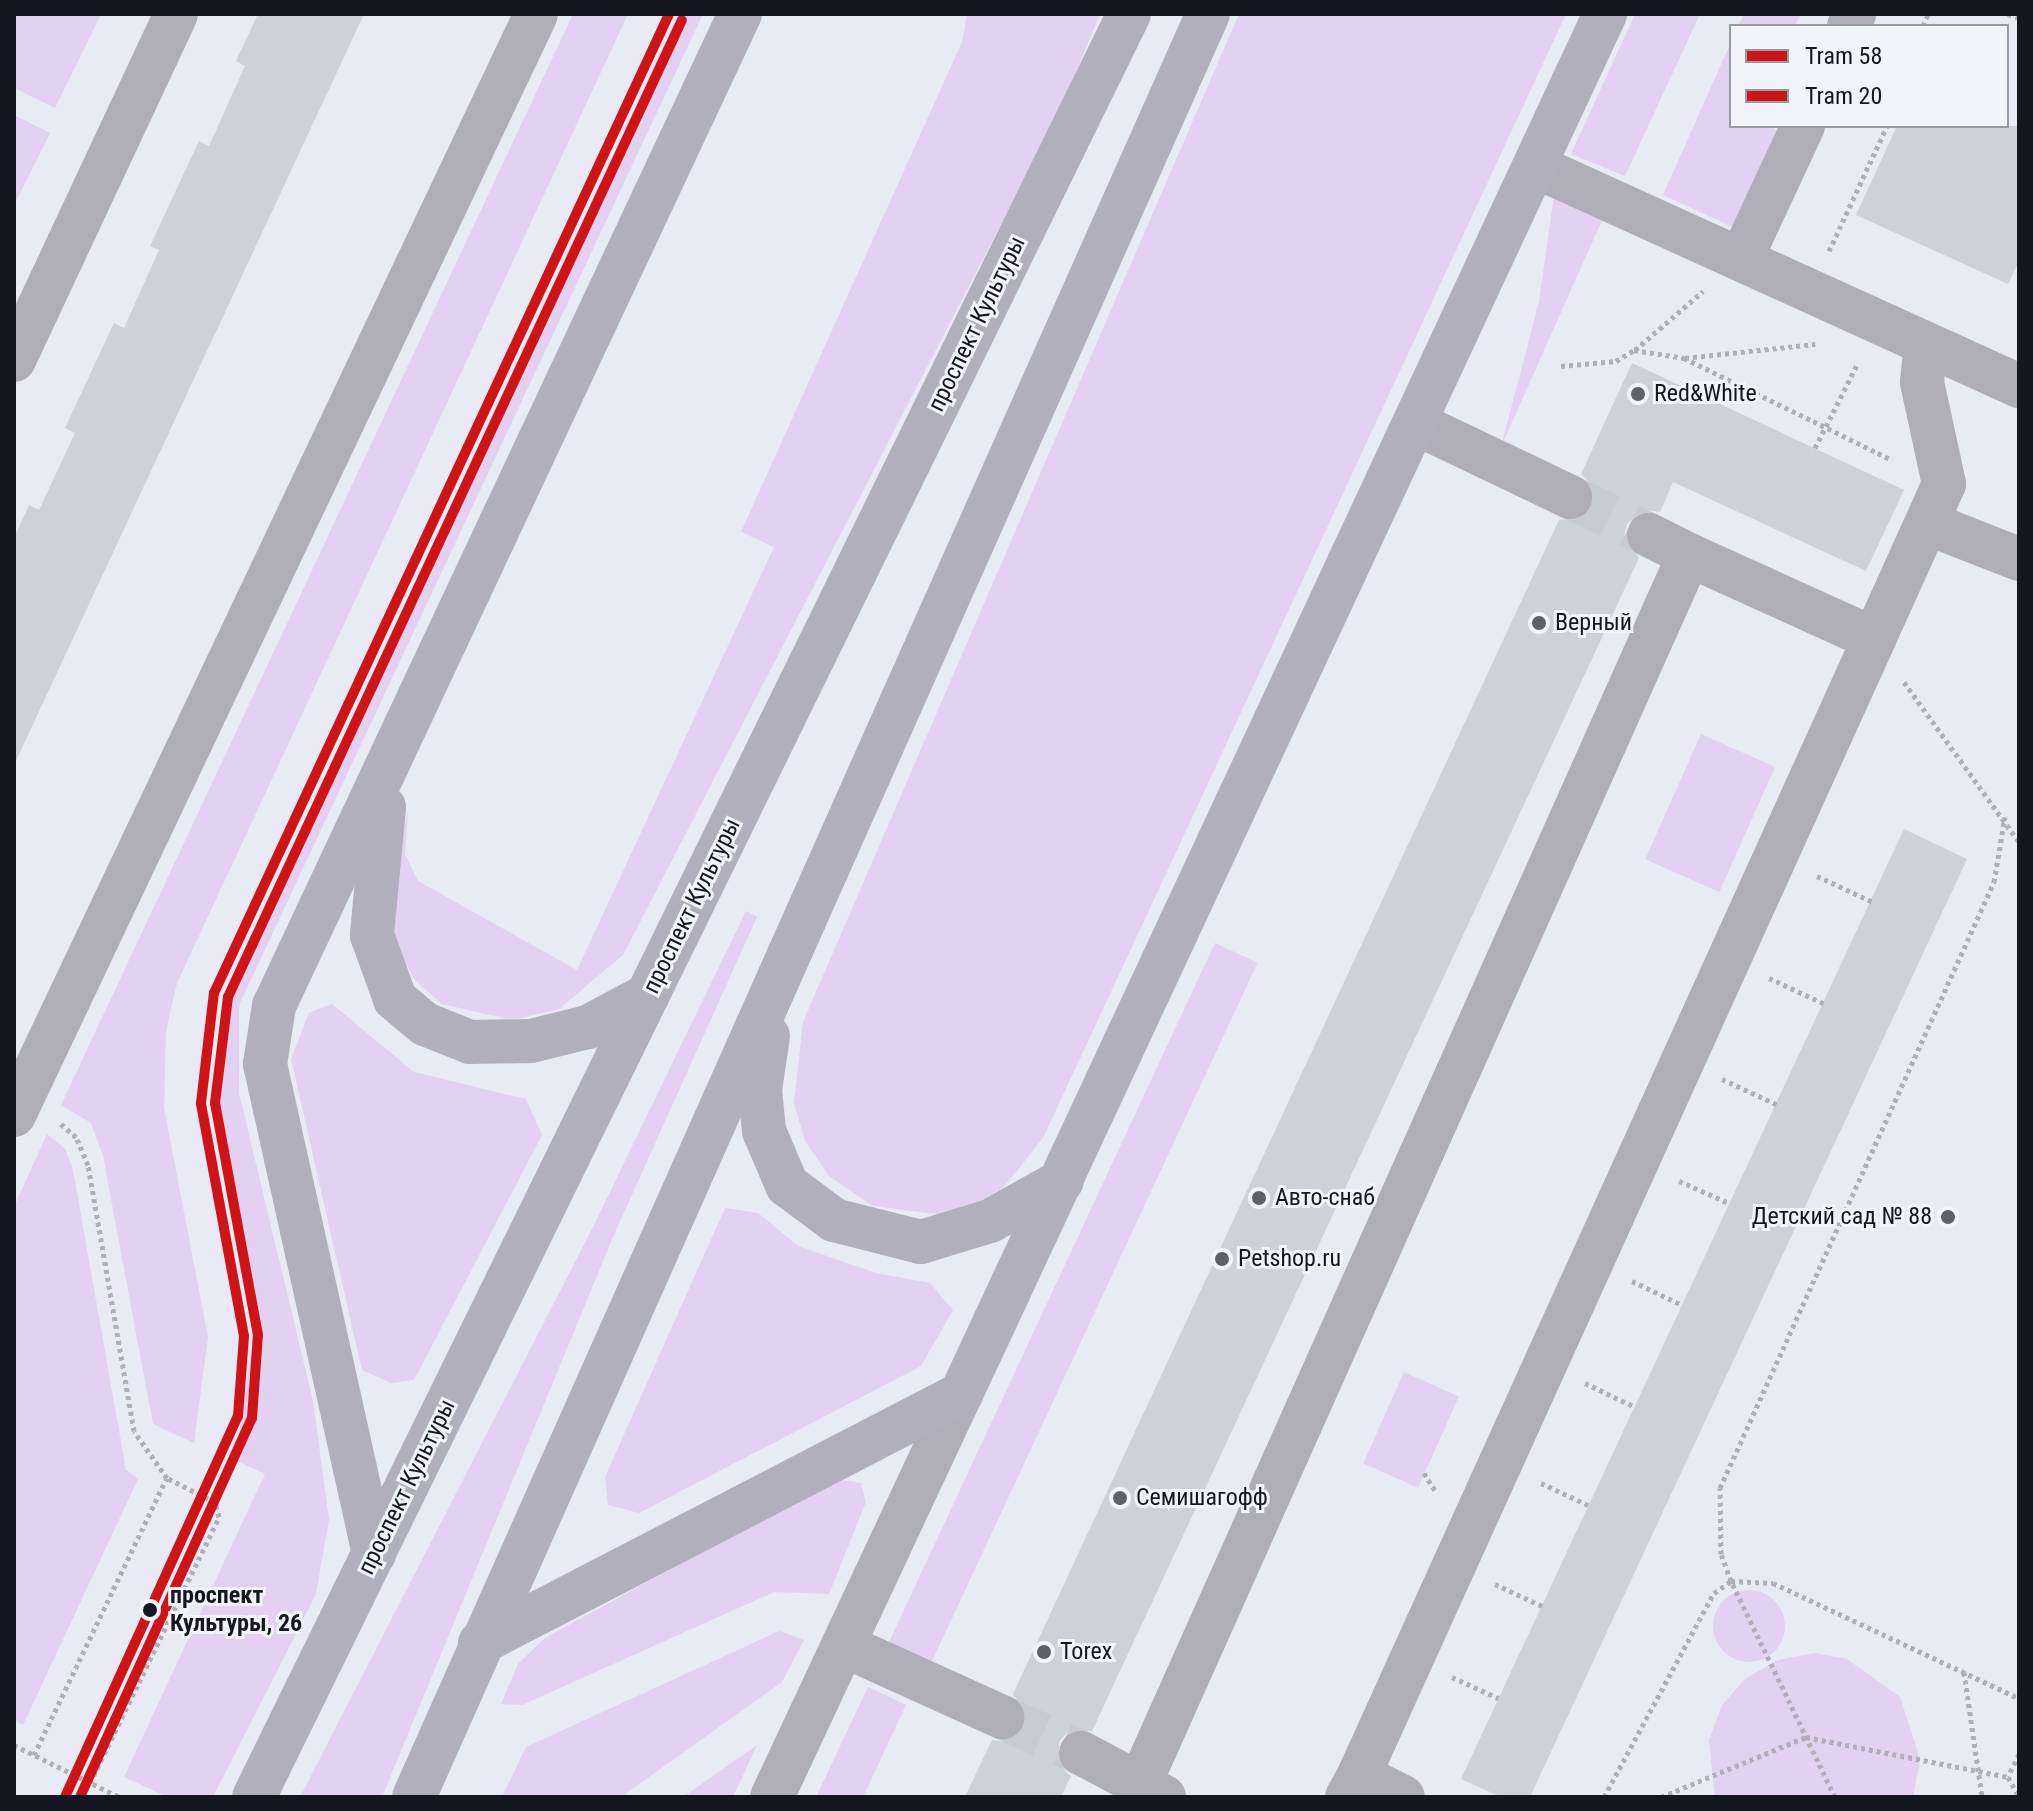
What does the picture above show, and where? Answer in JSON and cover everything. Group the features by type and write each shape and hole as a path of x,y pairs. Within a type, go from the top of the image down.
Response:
{"main road":[{"path":"374,1554 265,1064 274,1006 740,14"},
{"name":"проспект Культуры","path":"254,1797 1129,14"},
{"path":"480,1643 961,1394 1605,14"},
{"path":"414,1797 1203,25"},
{"path":"395,747 372,882 372,935 395,999 425,1024 470,1042 531,1041 588,1027 648,995"},
{"path":"788,959 760,1090 764,1131 787,1185 807,1205 859,1230 921,1242 990,1221 1062,1181"}],"street":[{"path":"14,360 176,14"},
{"path":"16,1105 536,14"},
{"path":"1741,259 1802,128"},
{"path":"1535,166 2019,386"},
{"path":"1403,1797 1353,1786 1944,484 1922,382 1926,344"},
{"path":"1415,423 1570,497"},
{"path":"1927,523 2019,559"},
{"path":"1649,535 1874,639"},
{"path":"1081,1753 1152,1790 1689,555"},
{"path":"772,1797 961,1394"},
{"path":"843,1645 1002,1717"}],"path":[{"path":"2008,14 2017,18"},
{"path":"1810,292 1886,128"},
{"path":"1561,366 1616,361 1634,350 1741,259"},
{"path":"1634,350 1684,358 1848,341 1879,323"},
{"path":"1815,448 1879,323"},
{"path":"1684,358 1944,484"},
{"path":"1874,639 2005,817 2019,842"},
{"path":"1835,1797 1731,1581 1721,1554 1720,1488 1994,882 2005,817"},
{"path":"1729,959 1823,1003"},
{"path":"1683,1060 1776,1104"},
{"path":"16,1105 76,1137 88,1165 134,1431 167,1478 215,1502 219,1517 90,1783"},
{"path":"1637,1161 1729,1203"},
{"path":"1592,1263 1682,1305"},
{"path":"34,1755 167,1478"},
{"path":"1604,1797 1714,1593 1731,1581 1773,1583 2019,1698"},
{"path":"1964,1672 1981,1773 1982,1797"},
{"path":"1661,1797 1806,1737 2008,1777"},
{"path":"14,1745 119,1797"},
{"path":"2008,1777 2019,1754"},
{"path":"2008,1777 2019,1797"}],"shaded area":[{"path":"14,14 101,14 55,108 14,88"},
{"path":"573,14 628,14 177,983 166,1031 164,1108 208,1337 194,1443 153,1424 103,1156 91,1123 61,1105"},
{"path":"678,14 703,14 239,1005 239,1093 313,1401 329,1519 316,1594 213,1797 167,1797 124,1777 265,1474 235,1460 254,1333 212,1102 223,997"},
{"path":"967,14 1100,14 1062,106 623,955 559,1009 512,1020 442,1004 416,981 390,936 387,879 408,811 405,854 418,881 577,970 774,547 741,532 962,42"},
{"path":"1239,14 1566,14 1043,1138 1003,1188 976,1203 942,1215 873,1206 829,1176 805,1141 794,1103 803,1022"},
{"path":"1635,14 1700,14 1625,176 1571,154"},
{"path":"1744,14 1801,14 1796,24 1739,24"},
{"path":"1729,46 1729,128 1773,128 1781,136 1739,230 1663,195"},
{"path":"14,115 50,133 14,205"},
{"path":"1554,195 1603,218 1501,447 1539,302"},
{"path":"1701,734 1775,767 1719,892 1645,859"},
{"path":"746,911 757,917 613,1237 382,1797 300,1797 593,1227"},
{"path":"1215,943 1258,963 928,1669 886,1649"},
{"path":"332,1004 414,1072 526,1099 542,1135 414,1380 391,1383 362,1370 291,1059 309,1013"},
{"path":"47,1134 65,1149 73,1170 126,1470 138,1479 23,1725 14,1720 14,1207"},
{"path":"725,1208 758,1213 798,1246 876,1273 930,1283 953,1310 921,1366 639,1513 608,1505 605,1477"},
{"path":"1404,1372 1459,1396 1418,1488 1363,1463"},
{"path":"835,1479 861,1483 866,1502 829,1594 774,1592 522,1705 501,1704 518,1664 545,1638"},
{"path":"1756,1590 1775,1600 1783,1612 1783,1640 1775,1652 1763,1660 1742,1662 1723,1652 1715,1640 1713,1619 1723,1600 1735,1592"},
{"path":"779,1631 804,1640 782,1682 621,1797 502,1797 526,1747"},
{"path":"1815,1653 1847,1659 1900,1697 1920,1759 1913,1797 1715,1797 1709,1740 1722,1705 1746,1678 1778,1660"},
{"path":"868,1687 906,1705 863,1797 816,1797"},
{"path":"757,1745 733,1797 683,1797"}],"building":[{"path":"258,14 364,14 14,765 14,538 29,505 39,510 75,433 65,428 114,323 124,328 159,250 150,246 199,141 209,146 245,66 236,61"},
{"path":"2019,126 2019,261 2008,284 1856,215 1896,128"},
{"path":"1632,363 1904,490 1866,571 1673,482 1660,512 1647,510 1627,523 1624,537 1639,558 1092,1731 1068,1731 1059,1742 1059,1766 1071,1776 1061,1797 965,1797 992,1740 1005,1742 1024,1728 1027,1714 1013,1694 1559,520 1583,518 1593,507 1591,484 1581,474"},
{"path":"1904,829 1967,859 1530,1797 1501,1797 1461,1779"}],"tunnel":[{"path":"1570,497 1649,535"},
{"path":"1002,1717 1081,1753"}],"tram line":[{"name":"58","path":"65,1797 238,1416 244,1336 201,1103 214,993 669,14"},
{"name":"20","path":"80,1797 252,1418 258,1335 215,1103 228,997 682,20"}],"place":[{"name":"Red&White","path":"1638,394"},
{"name":"Верный","path":"1539,623"},
{"name":"Авто-снаб","path":"1259,1198"},
{"name":"Детский сад № 88","path":"1948,1217"},
{"name":"Petshop.ru","path":"1222,1259"},
{"name":"Семишагофф","path":"1120,1498"},
{"name":"проспект Культуры, 26","path":"150,1610"},
{"name":"Torex","path":"1044,1652"}]}
